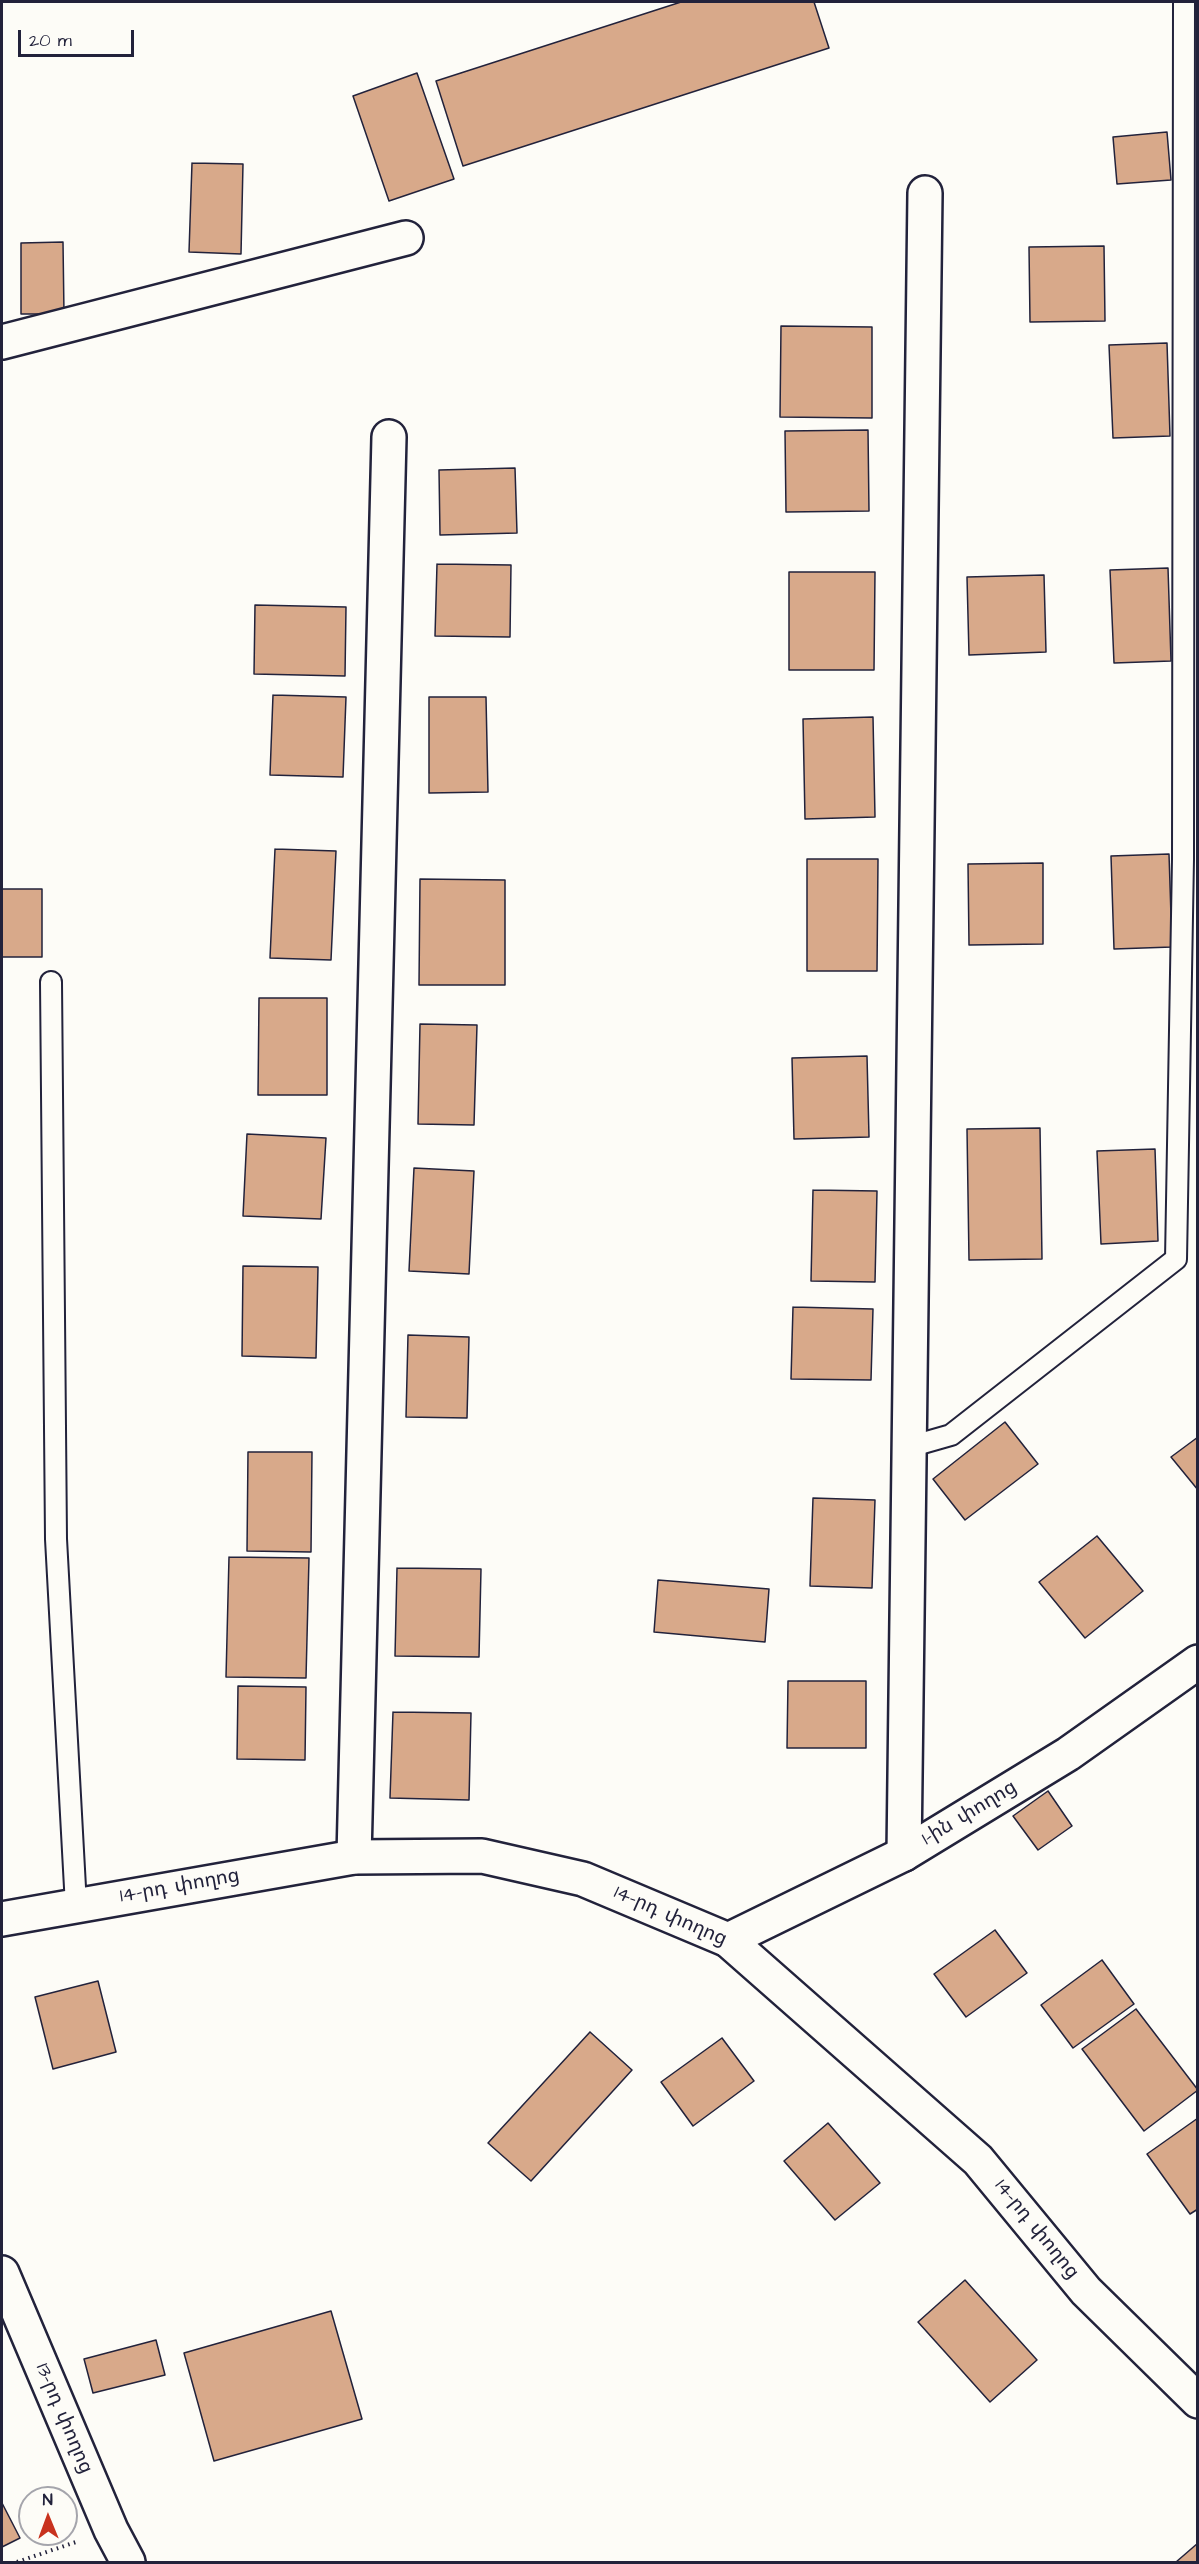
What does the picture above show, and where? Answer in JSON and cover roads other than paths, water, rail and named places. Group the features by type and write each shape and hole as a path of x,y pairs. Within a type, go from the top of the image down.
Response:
{"street":[{"path":"904,1854 925,193"},
{"path":"2,342 406,238"},
{"path":"354,1857 389,437"},
{"name":"1-ին փողոց","path":"728,1940 904,1854 1068,1754 1197,1662"},
{"name":"14-րդ փողոց","path":"2,1919 354,1857 482,1856 584,1879 728,1940 978,2160 1086,2291 1197,2401"},
{"name":"13-րդ փողոց","path":"2,2273 111,2530 128,2562"}],"lane":[{"path":"909,1447 951,1436 1176,1259 1183,859 1184,2"},
{"path":"51,982 56,1539 76,1906"}]}
